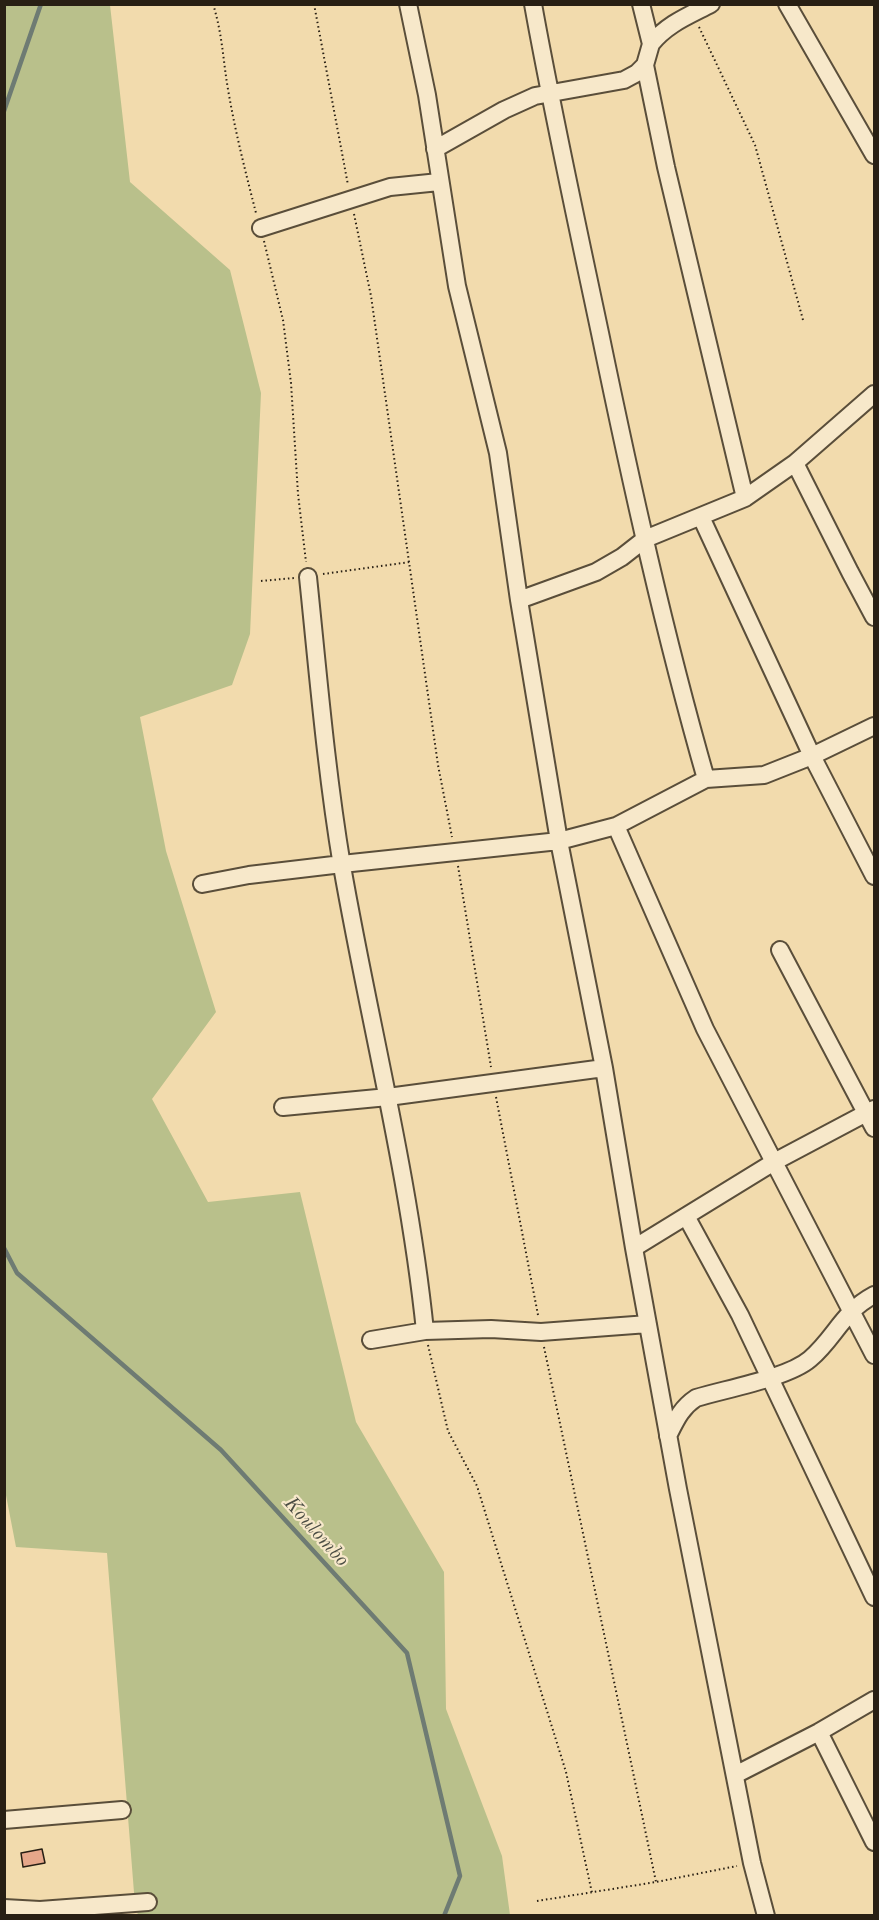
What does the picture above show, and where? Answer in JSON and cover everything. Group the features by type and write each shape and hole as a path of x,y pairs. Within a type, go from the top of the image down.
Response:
{"street":[{"path":"408,4 427,95 457,286 498,453 519,600 559,841 604,1068 668,1436 752,1863 766,1916"},
{"path":"533,4 549,93 626,455 678,681 706,779"},
{"path":"641,4 651,44"},
{"path":"435,149 514,105 535,96 624,80 638,73 645,65 651,44 661,31 711,4"},
{"path":"787,4 874,155"},
{"path":"645,65 666,167 745,498"},
{"path":"261,228 390,187 440,182"},
{"path":"519,600 596,572 622,557 645,539 745,498 795,463 874,394"},
{"path":"795,463 874,617"},
{"path":"701,517 812,756 874,876"},
{"path":"308,577 324,730 342,864 366,997 388,1097 417,1260 425,1332"},
{"path":"202,884 249,875 559,841 616,826 706,779 764,776 874,726"},
{"path":"616,826 705,1029 874,1355"},
{"path":"634,1248 774,1162 872,1117 780,950"},
{"path":"283,1107 388,1097 604,1068"},
{"path":"686,1216 740,1315 874,1597"},
{"path":"668,1436 678,1415 696,1398 770,1377 808,1361 852,1310 874,1294"},
{"path":"371,1340 425,1332 490,1329 541,1332 648,1323"},
{"path":"735,1774 819,1732 874,1700"},
{"path":"819,1732 874,1842"},
{"path":"4,1820 122,1810"},
{"path":"4,1908 40,1910 148,1902"}],"path":[{"path":"213,4 222,36 236,134 283,320 291,383 298,494 308,577"},
{"path":"314,4 371,296 438,765 493,1083 541,1332 656,1882"},
{"path":"693,13 755,145 803,320"},
{"path":"261,582 410,562"},
{"path":"425,1332 447,1431 477,1486 566,1772 592,1893"},
{"path":"537,1900 656,1882 752,1863"}],"green space":[{"path":"4,5 110,5 130,182 230,270 261,393 250,634 232,685 140,717 166,851 216,1012 152,1099 208,1202 300,1192 356,1422 444,1572 446,1709 502,1856 510,1915 138,1915 135,1905 107,1553 16,1547 4,1485"}],"building":[{"path":"42,1849 45,1863 23,1867 21,1853"}],"waterway":[{"name":"Koulombo","path":"4,111 41,4"},
{"name":"Koulombo","path":"4,1248 17,1273 221,1450 407,1653 460,1876 444,1916"}]}
